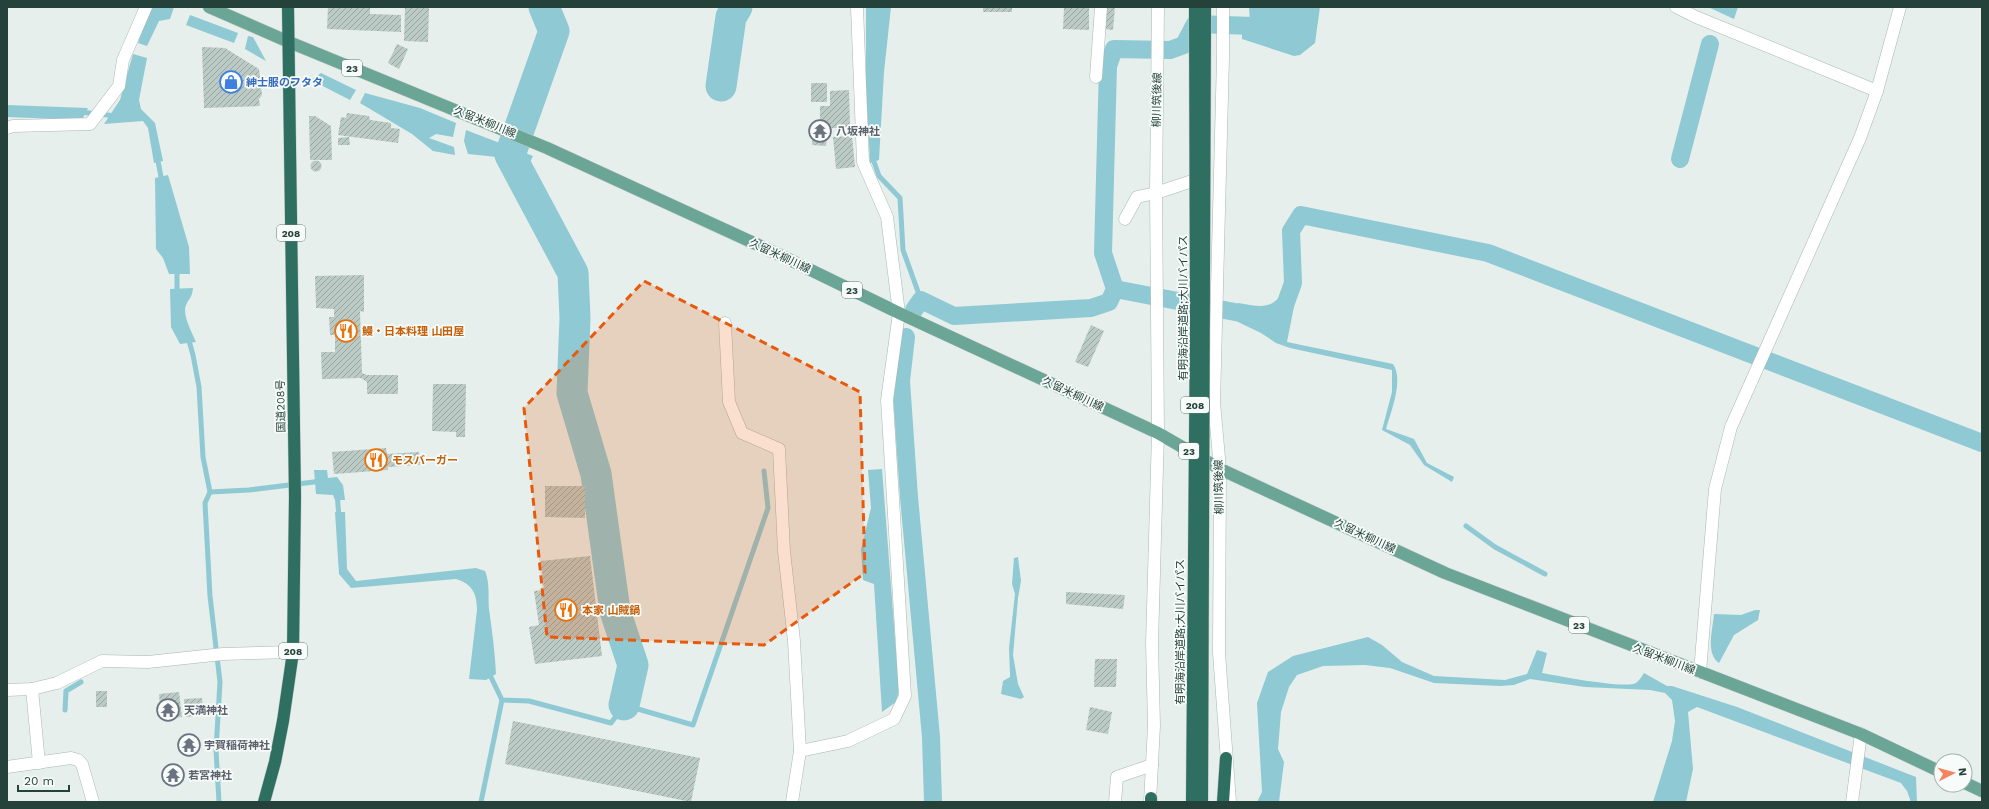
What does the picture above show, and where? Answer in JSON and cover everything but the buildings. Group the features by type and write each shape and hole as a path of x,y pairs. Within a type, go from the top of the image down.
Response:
{"highway":[{"name":"国道208号","path":"264,802 275,762 283,721 293,652 295,497 293,458 288,7"},
{"name":"有明海沿岸道路;大川バイパス","path":"1192,802 1196,321 1195,7"},
{"name":"有明海沿岸道路;大川バイパス","path":"1202,802 1205,7"},
{"path":"1223,802 1226,758"}],"main road":[{"name":"久留米柳川線","path":"209,7 289,42 547,148 782,256 899,313 1158,433 1220,469 1445,572 1861,734 1933,768"}],"street":[{"path":"7,128 13,126 90,124 119,86 123,60 146,7"},
{"path":"800,751 848,741 894,718 905,696 887,400 899,313 887,217 863,162 857,7"},
{"path":"1096,77 1101,7"},
{"name":"柳川筑後線","path":"1151,801 1154,726 1152,643 1158,433 1156,193 1158,7"},
{"name":"柳川筑後線","path":"1223,7 1218,288 1214,402 1220,469 1218,653 1230,802"},
{"path":"1676,7 1697,12 1877,91"},
{"path":"1700,672 1715,488 1731,427 1860,138 1877,91 1900,7"},
{"path":"1125,218 1137,197 1156,193 1219,172"},
{"path":"725,323 729,402 742,433 779,449 784,551 794,641 800,751 792,802"},
{"path":"7,690 32,689 62,681 102,661 148,662 218,655 293,652"},
{"path":"32,689 39,763"},
{"path":"1852,802 1861,734"},
{"path":"7,767 71,758 78,760 82,764 93,802"},
{"path":"1115,802 1117,777 1152,765"}],"highlighted area":[{"path":"644,281 860,392 865,573 764,645 547,637 524,408"}],"water":[{"path":"152,7 174,7 170,19 159,21 147,46 138,43 148,9"},
{"path":"866,7 891,7 884,72 879,160 870,163 866,86"},
{"path":"1249,7 1320,7 1315,43 1300,55 1294,56 1242,39 1242,23 1250,22"},
{"path":"1708,7 1738,7 1734,19"},
{"path":"190,15 238,33 234,43 186,25"},
{"path":"248,36 253,37 266,61 245,49"},
{"path":"133,54 147,58 139,100 141,109 155,123 163,161 154,163 148,128 143,121 104,124 120,100"},
{"path":"321,73 356,90 350,100 311,80"},
{"path":"365,93 420,108 456,123 453,137 436,134 429,138 454,147 455,155 433,151 412,134 360,103"},
{"path":"7,105 88,108 82,120 7,117"},
{"path":"466,130 533,156 526,170 559,229 542,240 497,157 468,154 464,141"},
{"path":"168,175 189,247 190,274 169,274 163,258 156,249 155,178"},
{"path":"1285,286 1298,286 1287,342 1393,364 1396,371 1397,387 1396,396 1386,429 1414,439 1427,463 1454,477 1452,482 1424,465 1410,445 1382,430 1392,392 1392,370 1290,348 1276,343 1261,333 1238,322 1238,303 1260,306 1272,303 1277,300"},
{"path":"193,288 186,305 185,314 196,342 180,344 171,327 170,289"},
{"path":"1166,290 1208,299 1206,314 1166,307"},
{"path":"882,469 899,690 896,702 882,712 874,584 863,580 861,549 871,508 868,470"},
{"path":"314,470 327,470 328,478 337,477 343,485 345,500 335,500 333,495 316,494"},
{"path":"335,512 345,512 347,569 356,581 476,568 485,571 488,585 496,674 486,680 469,679 477,610 475,594 470,587 456,579 351,588 339,574"},
{"path":"1018,557 1021,581 1013,655 1018,684 1024,697 1021,699 1001,694 1003,681 1010,677 1009,648 1015,594 1012,584 1014,558"},
{"path":"1755,610 1760,610 1758,620 1734,635 1719,663 1712,653 1711,647 1711,633 1714,614 1741,615"},
{"path":"1368,637 1382,645 1402,662 1434,676 1505,680 1527,674 1537,650 1547,653 1542,673 1605,683 1629,684 1636,683 1644,673 1667,686 1672,686 1737,707 1916,777 1917,802 1911,802 1907,791 1901,783 1697,707 1688,712 1693,769 1686,802 1653,802 1672,741 1675,721 1672,700 1665,693 1650,690 1585,687 1530,679 1514,685 1500,686 1434,683 1390,668 1365,665 1323,666 1297,675 1289,687 1281,712 1278,749 1284,762 1279,802 1257,802 1262,792 1257,703 1268,672 1293,656"}],"waterway":[{"path":"544,7 554,31 510,155 573,273 575,318 572,393 596,474 615,611 633,665 624,705"},
{"path":"721,86 731,17 737,7"},
{"path":"914,310 921,300 954,316 1091,308 1109,302 1115,289 1103,253 1108,66 1114,49 1170,50 1184,45 1195,24 1253,26 1273,7"},
{"path":"1680,159 1710,44"},
{"path":"80,112 116,116"},
{"path":"157,156 162,182"},
{"path":"872,156 879,176 900,198 903,250 921,300"},
{"path":"1284,308 1293,283 1291,231 1301,215 1488,253 1982,443"},
{"path":"177,268 177,294"},
{"path":"1115,289 1261,317"},
{"path":"188,337 199,387 203,457 210,492 205,503 210,596 220,682 216,750 219,802"},
{"path":"906,337 901,381 909,497 931,737 933,802"},
{"path":"489,673 502,700 529,701 611,723 624,705 693,725 768,508 764,471"},
{"path":"210,492 249,490 322,481"},
{"path":"337,493 339,517"},
{"path":"1466,526 1495,547 1545,574"},
{"path":"65,710 66,691 81,682"},
{"path":"481,802 502,700"}],"place":[{"name":"紳士服のフタタ","path":"231,82"},
{"name":"八坂神社","path":"820,131"},
{"name":"鰻・日本料理 山田屋","path":"346,331"},
{"name":"モスバーガー","path":"376,460"},
{"name":"本家 山賊鍋","path":"566,610"},
{"name":"天満神社","path":"168,710"},
{"name":"宇賀稲荷神社","path":"189,745"},
{"name":"若宮神社","path":"173,775"}]}
